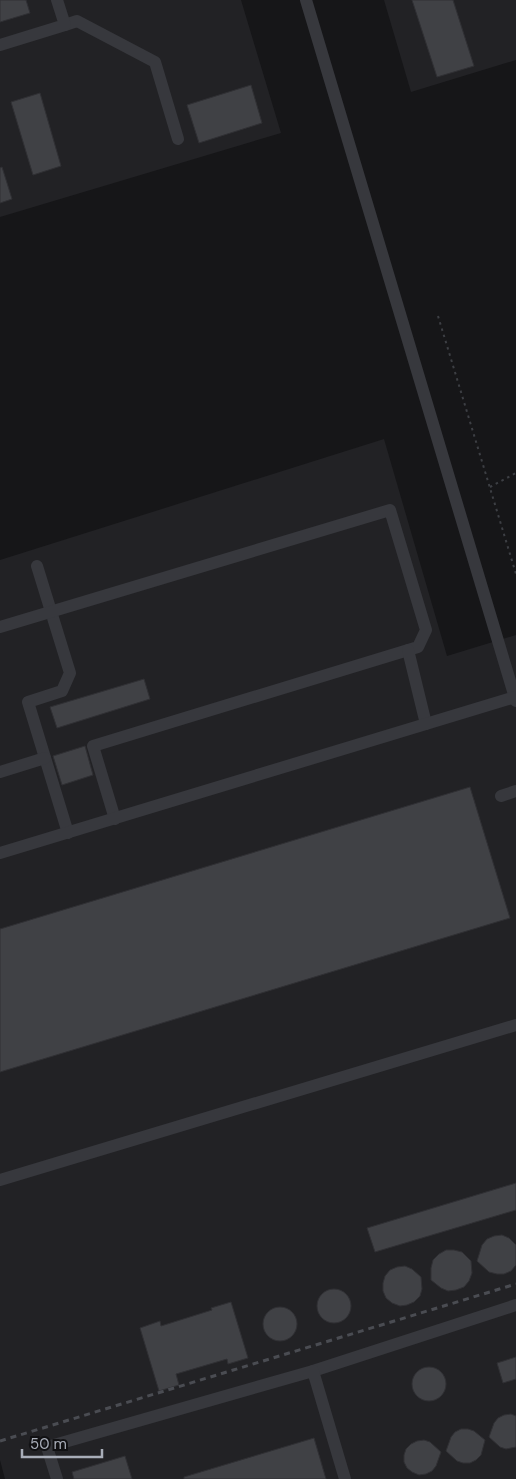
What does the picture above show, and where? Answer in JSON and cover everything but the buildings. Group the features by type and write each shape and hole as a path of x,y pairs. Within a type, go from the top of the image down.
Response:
{"street":[{"path":"57,0 65,25"},
{"path":"0,853 426,724 515,699 306,0"},
{"path":"0,45 77,21 155,62 178,139"},
{"path":"0,627 390,510 426,630 418,647 93,746 114,818"},
{"path":"37,566 70,673 62,691 28,702 68,833"},
{"path":"408,650 426,724"},
{"path":"0,772 46,758"},
{"path":"501,796 516,791"},
{"path":"0,1180 516,1025"},
{"path":"57,1479 47,1446 313,1371 516,1305"},
{"path":"313,1371 345,1479"}],"path":[{"path":"438,316 516,574"},
{"path":"490,487 516,473"}],"shaded area":[{"path":"0,0 241,0 281,133 0,217"},
{"path":"384,0 516,0 516,60 411,92"},
{"path":"384,439 447,656 516,635 516,1479 5,1479 0,1460 0,560"}],"railway":[{"path":"0,1441 516,1284"}]}
